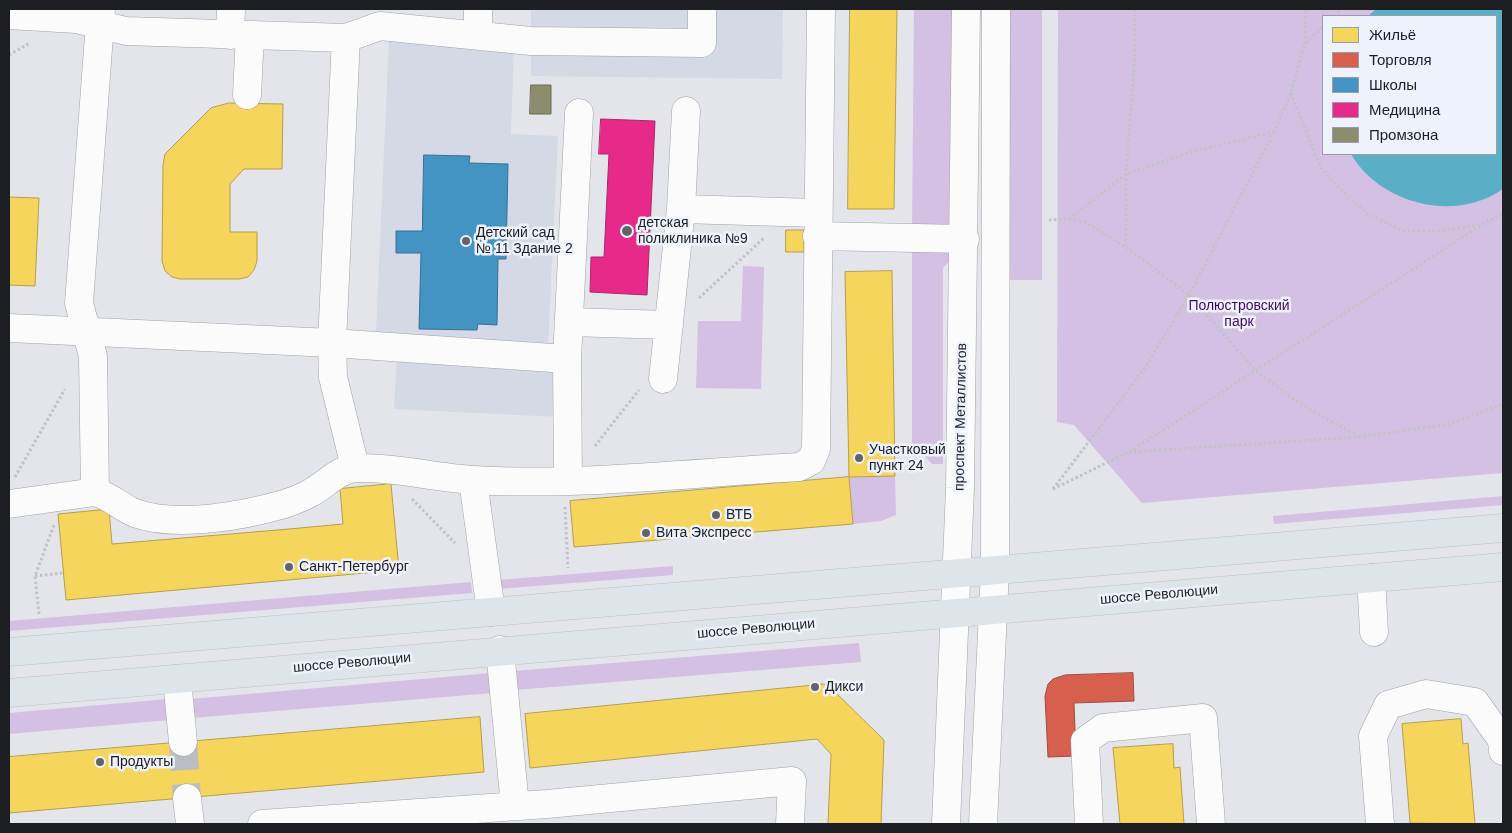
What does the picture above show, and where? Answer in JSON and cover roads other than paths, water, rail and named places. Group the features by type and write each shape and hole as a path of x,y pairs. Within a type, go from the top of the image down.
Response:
{"main road":[{"path":"9,652 1503,528"},
{"name":"шоссе Революции","path":"9,693 500,650 1503,567"}],"street":[{"path":"478,9 478,36"},
{"path":"9,15 76,19 100,17 126,31 237,26 346,38 380,26 531,41 702,43 702,9"},
{"path":"11,492 51,498 95,492 104,494 134,513 174,520 232,515 284,504 312,492 331,478 355,468 382,468 473,480 568,481 799,467 810,461 816,450 809,221 821,9"},
{"name":"проспект Металлистов","path":"946,824 957,573 964,240 966,9"},
{"path":"984,824 995,569 996,9"},
{"path":"95,492 93,356 79,303 100,17"},
{"path":"237,26 247,95"},
{"path":"346,38 332,342 334,377 355,468"},
{"path":"652,383 669,325 681,209 686,111"},
{"path":"568,481 567,359 579,113"},
{"path":"681,209 809,221 964,240"},
{"path":"569,322 669,325"},
{"path":"9,328 332,342 567,359"},
{"path":"473,480 491,612"},
{"path":"1371,578 1374,632"},
{"path":"500,650 515,806"},
{"path":"177,679 182,742"},
{"path":"1380,824 1373,736 1388,705 1426,694 1475,702 1502,740 1503,751"},
{"path":"1089,824 1085,741 1103,728 1203,718 1211,824"},
{"path":"262,824 335,821 515,806 547,814 792,781 790,824"}],"water":[{"path":"1376,9 1503,9 1503,189 1484,199 1463,205 1441,206 1420,203 1399,196 1380,185 1364,171 1352,155 1497,155 1497,15 1369,15"}],"tunnel":[{"path":"183,742 187,798"}],"place":[{"name":"детская поликлиника №9","path":"627,231"},
{"name":"Детский сад № 11 Здание 2","path":"466,241"},
{"name":"Участковый пункт 24","path":"859,458"},
{"name":"ВТБ","path":"716,515"},
{"name":"Вита Экспресс","path":"646,533"},
{"name":"Санкт-Петербург","path":"289,567"},
{"name":"Дикси","path":"815,687"},
{"name":"Продукты","path":"100,762"}],"park label":[{"name":"Полюстровский парк","path":"1239,314"}]}
